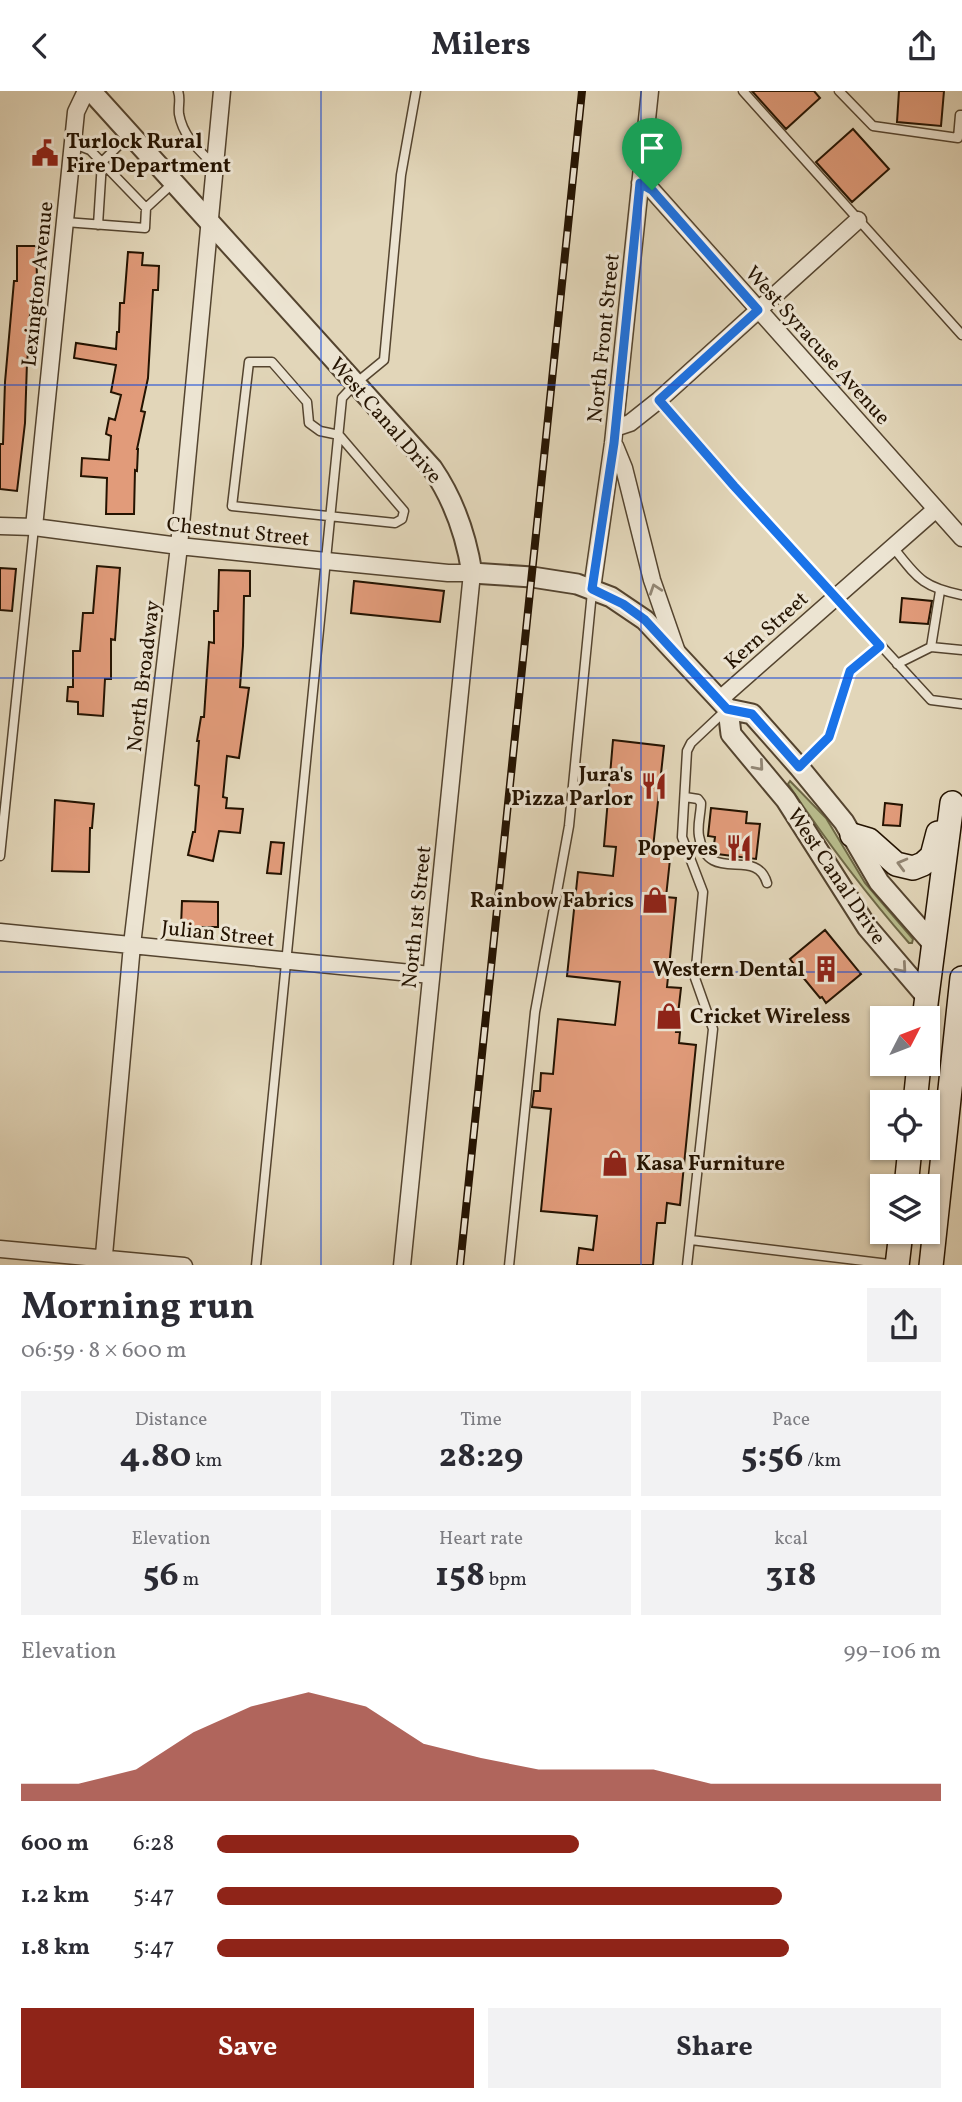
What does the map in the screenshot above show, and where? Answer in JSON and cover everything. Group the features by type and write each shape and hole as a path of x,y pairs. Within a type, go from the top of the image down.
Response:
{"main road":[{"path":"925,1006 957,797"},
{"path":"852,835 869,840 896,864 916,867 932,856 940,817 957,797"},
{"name":"West Canal Drive","path":"934,945 962,978"},
{"path":"931,1265 959,1032 962,978"},
{"name":"West Canal Drive","path":"940,1018 959,1032"},
{"path":"899,1265 900,1244"}],"street":[{"name":"West Canal Drive","path":"89,91 419,452 438,476 461,523 472,573 566,582 617,600 640,615 723,704 731,734 786,800 867,927 924,1006"},
{"name":"Lexington Avenue","path":"34,527 72,143 76,112 89,91"},
{"name":"North Broadway","path":"103,1261 132,945 179,546 222,91"},
{"name":"North Front Street","path":"592,589 614,435 650,91"},
{"name":"West Syracuse Avenue","path":"640,183 652,190 962,538"},
{"path":"677,654 652,579 614,435 659,400 858,220"},
{"name":"Kern Street","path":"723,704 835,597 936,509"},
{"name":"Chestnut Street","path":"0,526 34,527 179,546 326,561 472,573"},
{"name":"North 1st Street","path":"402,1265 472,573"},
{"name":"West Canal Drive","path":"723,704 752,714 799,767 835,809 879,882 934,945"},
{"name":"Julian Street","path":"0,932 431,975"},
{"path":"0,1249 103,1261 184,1265"}],"lane":[{"path":"178,91 179,113 186,137 215,166"},
{"path":"256,1265 342,398 384,361 401,175 415,91"},
{"path":"743,91 962,335"},
{"path":"839,91 873,126 958,138 962,115"},
{"path":"97,225 102,162 130,134"},
{"path":"72,143 90,150 146,208"},
{"path":"65,222 145,229 146,208 174,182"},
{"path":"249,362 272,362 307,401 309,423 320,431 339,435 404,511 402,519 395,523 232,506 249,362"},
{"path":"659,400 931,700 962,704"},
{"path":"0,856 34,527"},
{"path":"892,546 921,582 940,591 962,595"},
{"path":"509,1265 535,1012 569,826 592,589"},
{"path":"931,646 940,591"},
{"path":"799,767 829,737 850,671 880,646"},
{"path":"897,664 931,646 962,650"},
{"path":"687,1265 713,1029 695,978 703,892 682,837 688,746 723,704"},
{"path":"685,797 701,801 699,834 709,857 719,863 757,867 763,871 767,883"},
{"path":"691,1240 899,1265"}],"green space":[{"path":"790,781 826,818 865,883 913,939 912,943 909,943 846,865 788,784"}],"building":[{"path":"752,91 814,91 820,98 786,129"},
{"path":"899,91 944,91 941,126 897,122"},
{"path":"853,129 889,169 852,202 816,162"},
{"path":"17,246 36,246 37,278 34,278 29,324 25,423 17,491 0,489 0,444 3,444 5,382 14,281 17,281"},
{"path":"128,252 143,253 142,265 159,266 158,290 153,290 148,378 141,411 145,412 137,449 137,471 135,470 134,514 106,514 107,478 81,476 82,458 109,460 111,436 106,434 109,418 115,420 121,395 111,392 116,365 74,358 76,343 116,349 120,303 124,303"},
{"path":"97,566 120,568 115,640 111,639 111,679 105,679 103,716 78,714 78,702 67,701 68,687 73,687 73,651 80,651 83,613 93,613"},
{"path":"0,568 16,569 12,611 0,610"},
{"path":"219,570 250,571 250,596 244,596 240,687 249,688 239,758 227,756 223,797 227,798 226,808 243,809 240,833 219,831 213,861 188,855 195,832 199,786 195,785 197,741 201,717 204,717 209,642 214,643 214,611 218,611"},
{"path":"354,581 444,591 440,622 351,613"},
{"path":"902,598 932,601 928,624 900,622"},
{"path":"613,740 664,746 653,848 671,850 666,897 676,898 667,987 681,988 676,1032 680,1032 679,1043 696,1045 680,1205 667,1203 665,1223 657,1223 653,1265 577,1265 579,1248 593,1250 597,1216 541,1211 551,1109 532,1107 534,1091 540,1091 541,1073 553,1074 558,1019 615,1025 620,982 567,976 578,872 613,876 616,847 604,846"},
{"path":"55,800 94,804 90,828 89,872 52,871"},
{"path":"885,803 902,805 900,826 883,825"},
{"path":"711,808 747,812 746,823 760,824 756,859 713,852 715,837 708,836"},
{"path":"271,842 284,843 281,874 267,873"},
{"path":"182,901 218,902 218,927 181,927"},
{"name":"Western Dental","path":"825,930 861,974 826,1003 790,959"}],"railway":[{"path":"460,1265 582,91"}],"place":[{"name":"Turlock Rural Fire Department","path":"45,153"},
{"name":"Jura's Pizza Parlor","path":"654,786"},
{"name":"Popeyes","path":"739,848"},
{"name":"Rainbow Fabrics","path":"655,900"},
{"name":"Western Dental","path":"826,969"},
{"name":"Cricket Wireless","path":"669,1016"},
{"name":"Kasa Furniture","path":"615,1163"}],"route":[{"path":"640,183 652,190 758,310 659,400 880,646 850,671 829,737 818,751 799,767 752,714 727,709 645,620 623,604 592,589 614,443 640,183"}]}
